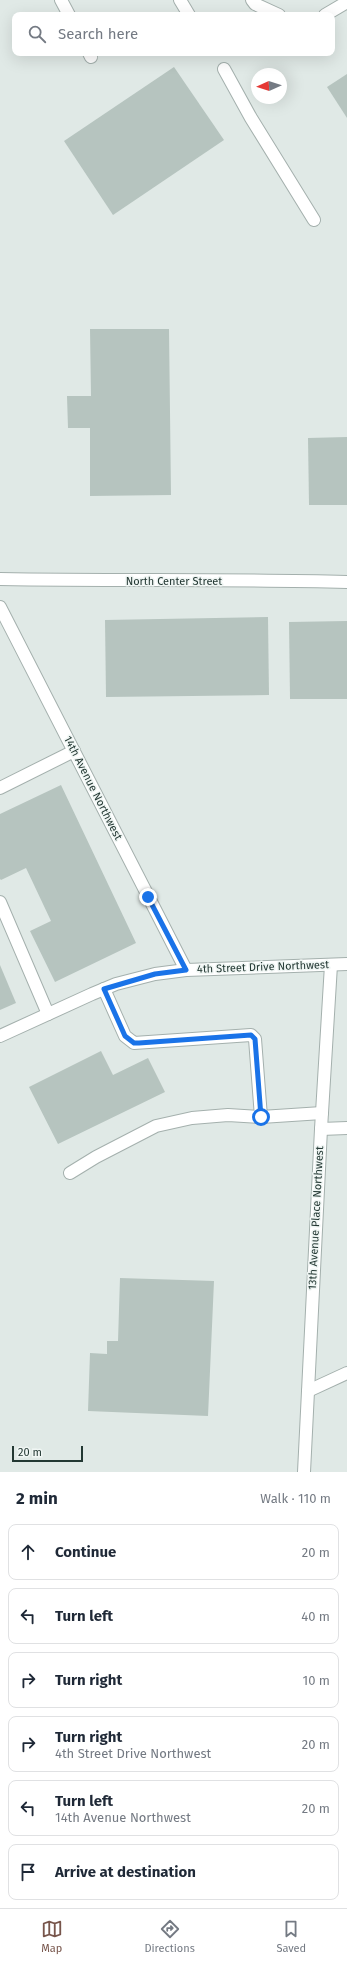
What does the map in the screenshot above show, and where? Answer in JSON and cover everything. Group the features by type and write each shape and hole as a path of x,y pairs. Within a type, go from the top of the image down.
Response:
{"street":[{"path":"61,0 67,12"},
{"path":"180,0 188,12"},
{"path":"252,0 255,4 272,12"},
{"path":"330,12 347,2"},
{"path":"224,69 251,118 314,220"},
{"name":"North Center Street","path":"0,579 133,581 258,580 347,582"},
{"name":"14th Avenue Northwest","path":"0,607 186,970"},
{"path":"0,788 74,751"},
{"path":"0,902 48,1014"},
{"name":"4th Street Drive Northwest","path":"0,1036 104,989 155,974 186,970 347,964"},
{"name":"13th Avenue Place Northwest","path":"304,1472 321,1129 331,965"},
{"path":"104,989 125,1036 134,1043 251,1035 255,1039 261,1117"},
{"path":"70,1173 96,1157 156,1126 192,1118 228,1115 261,1117 322,1113"},
{"path":"321,1129 347,1128"},
{"path":"308,1391 347,1373"}],"building":[{"path":"174,67 224,140 113,215 64,141"},
{"path":"347,74 347,118 327,87"},
{"path":"90,329 169,329 171,495 90,496 90,428 68,428 67,396 91,396"},
{"path":"347,437 347,505 309,505 308,438"},
{"path":"268,617 269,695 106,697 105,620"},
{"path":"347,621 347,699 290,699 289,622"},
{"path":"61,785 136,943 55,982 30,931 51,921 26,868 1,880 0,879 0,814"},
{"path":"0,965 16,1003 0,1010"},
{"path":"101,1051 113,1075 148,1058 165,1092 58,1144 29,1087"},
{"path":"120,1278 214,1281 208,1416 88,1411 90,1353 107,1354 107,1341 118,1341"}],"route":[{"path":"148,897 186,970 155,974 116,984 104,989 125,1036 134,1043 139,1043 247,1034 251,1035 255,1039 261,1117"}]}
